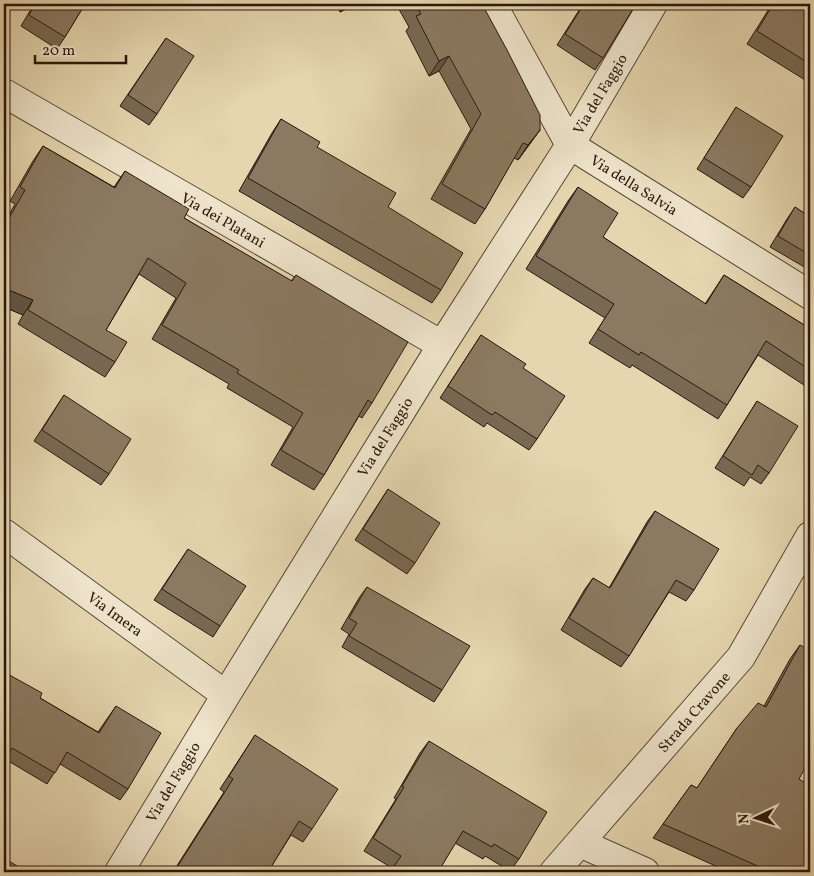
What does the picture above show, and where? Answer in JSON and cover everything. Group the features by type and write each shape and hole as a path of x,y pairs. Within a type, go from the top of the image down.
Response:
{"street":[{"name":"Via della Salvia","path":"492,4 570,145 810,296"},
{"name":"Via del Faggio","path":"119,872 442,345 570,145 653,4"},
{"name":"Via dei Platani","path":"4,93 442,345"},
{"name":"Via Imera","path":"4,533 226,695"},
{"name":"Strada Cravone","path":"554,872 741,657 808,545"},
{"path":"580,843 645,872"}],"building":[{"path":"35,4 85,4 65,37 29,15"},
{"path":"415,4 482,4 540,115 540,130 528,145 523,143 485,209 442,184 481,114 449,56 439,61 416,16 421,14"},
{"path":"584,4 636,4 603,58 565,34"},
{"path":"773,4 810,4 810,64 757,31"},
{"path":"166,38 194,56 157,114 128,95"},
{"path":"736,107 783,136 751,187 704,158"},
{"path":"281,119 320,142 317,147 396,193 388,207 463,253 441,290 248,178"},
{"path":"43,146 115,188 125,171 189,209 184,218 292,281 296,275 408,342 372,403 368,400 324,475 281,450 303,413 237,373 239,370 162,325 186,283 148,258 106,330 127,342 115,362 28,310 33,300 4,288 4,227 25,190 20,187"},
{"path":"578,187 618,213 603,237 706,304 724,275 809,328 810,326 810,370 766,341 727,405 641,352 639,355 598,329 614,304 536,256"},
{"path":"795,207 810,217 810,255 778,236"},
{"path":"481,335 526,364 523,368 565,396 537,439 495,412 492,415 448,386"},
{"path":"64,395 131,439 109,474 42,430"},
{"path":"757,401 798,426 769,473 758,465 752,475 723,456"},
{"path":"388,489 440,523 415,563 363,529"},
{"path":"655,511 719,549 694,590 676,580 629,656 569,618 593,578 610,588"},
{"path":"188,549 246,586 220,626 162,589"},
{"path":"367,587 470,646 442,690 349,636 357,623 349,618"},
{"path":"800,645 810,650 810,759 799,779 810,786 810,872 771,872 663,824 691,785 697,788 737,728 758,703 766,707"},
{"path":"4,672 42,693 40,698 99,733 116,706 161,733 128,789 67,752 55,773 12,748 9,753 4,750"},
{"path":"255,735 338,789 312,829 299,821 268,872 174,872 233,779 229,776"},
{"path":"429,741 547,812 519,859 494,844 492,847 463,831 438,872 390,872 401,856 373,838"},
{"path":"4,858 27,872 4,872"}]}
